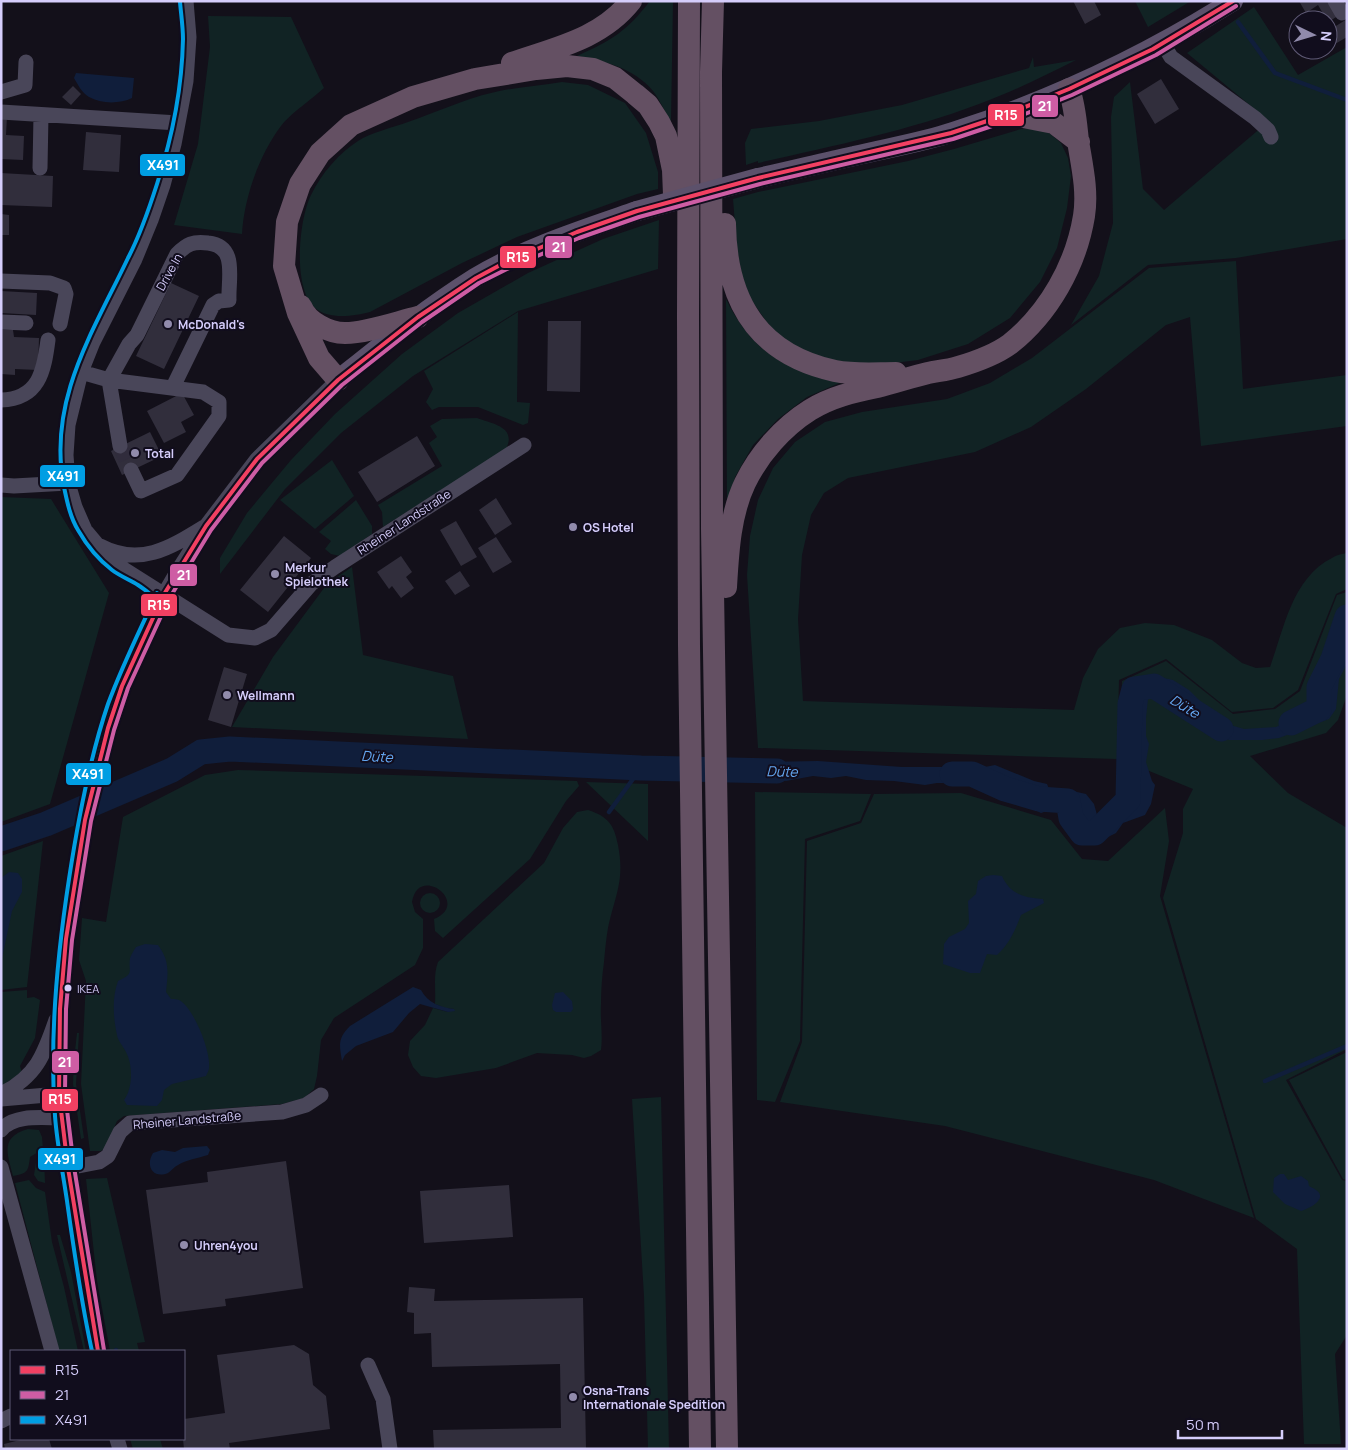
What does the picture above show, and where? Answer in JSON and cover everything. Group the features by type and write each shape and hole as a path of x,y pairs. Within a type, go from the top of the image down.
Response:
{"highway":[{"path":"475,79 502,66 588,36 608,23 631,1"},
{"path":"689,1 690,746 700,1449"},
{"path":"713,1 712,529 727,1449"},
{"path":"338,380 319,358 298,313 284,266 287,222 300,184 320,152 351,125 413,96 475,79 567,66 593,69 615,78 648,105 666,136 673,170 676,305 688,317"},
{"path":"712,72 723,114 725,245 734,290 753,324 780,348 811,364 837,371 859,373 927,373"},
{"path":"714,643 726,614 728,552 736,512 745,483 767,449 782,432 809,410 834,397 927,373 956,368 981,359 1009,345 1044,308 1062,282 1076,251 1085,215 1085,174 1078,142 1074,105 1069,89"},
{"path":"1008,114 1054,123 1078,142"},
{"path":"284,266 302,310 311,320 328,330 345,333 366,330 418,317"}],"main road":[{"path":"338,380 418,317 476,278 504,263 577,232 636,211 758,178 912,144 1008,114 1069,89 1163,44 1233,1"}],"street":[{"path":"186,1 189,37 186,81 164,185 135,259 80,372 68,425 66,455 68,483 75,507 86,530 101,546 118,554 134,556 153,553 180,542 206,526"},
{"path":"1163,44 1170,57 1255,118 1268,130 1271,137"},
{"path":"1,92 25,85 26,62"},
{"path":"1,112 178,123"},
{"path":"40,168 41,115"},
{"name":"Drive In","path":"109,380 129,344 137,335 177,254 187,244 194,242 221,246 227,253 229,264 229,300 219,301 212,305 173,387"},
{"path":"1,281 50,283 64,288 66,294 60,324"},
{"path":"1,322 26,323"},
{"path":"1,400 15,399 28,393 38,381 44,368 48,340"},
{"path":"80,372 109,380 203,392 219,402 219,416 177,475 141,491 131,470"},
{"path":"109,380 120,446"},
{"path":"98,1350 68,1168 59,1094 60,1009 66,939 85,820 93,786 108,728 122,686 163,596 206,526 257,459 338,380"},
{"name":"Rheiner Landstraße","path":"86,530 111,561 163,596 228,635 255,638 271,630 311,584 524,444"},
{"path":"1,485 68,483"},
{"path":"1,1094 12,1089 32,1074 45,1050 60,1009"},
{"path":"1,1099 59,1094"},
{"name":"Rheiner Landstraße","path":"68,1168 99,1162 108,1156 120,1132 130,1123 282,1112 306,1104 321,1095"},
{"path":"1,1130 11,1122 27,1118 61,1118"},
{"path":"1,1167 52,1350"},
{"path":"368,1365 383,1399 390,1449"}],"shaded area":[{"path":"650,1 673,1 671,122 653,91 637,77 608,63 577,56 600,45 626,28"},
{"path":"1135,1 1191,1 1148,27"},
{"path":"1254,7 1298,75 1324,60 1338,60 1338,52 1347,47 1347,239 1236,258 1148,265 1071,325 1099,276 1113,223 1111,117 1114,97 1130,82 1143,189 1164,210 1269,121 1187,53"},
{"path":"208,16 291,17 324,88 285,121 273,137 260,163 249,192 242,234 174,225 198,144 210,47"},
{"path":"1033,57 1034,67 1076,60 1004,94 952,114 870,137 746,165 745,143 751,129 819,121 902,105 1029,68"},
{"path":"562,82 588,85 625,103 646,133 658,172 658,189 637,194 517,237 462,263 370,312 349,316 334,316 315,308 308,298 300,270 303,220 315,187 331,165 344,152 369,135 471,99 509,89"},
{"path":"1036,128 1049,133 1061,143 1068,158 1071,176 1067,208 1057,248 1040,282 1010,318 968,344 918,360 878,365 824,361 794,347 771,328 750,298 742,275 737,249 733,199 758,192 908,161 1021,129"},
{"path":"659,220 658,269 518,311 413,376 341,433 285,489 220,574 220,558 247,513 291,460 335,414 402,354 458,313 528,273 603,239"},
{"path":"1236,261 1243,389 1347,375 1347,426 1201,446 1190,317 1166,325 1086,389 1031,427 975,452 848,478 824,493 811,515 802,555 798,619 803,701 1074,710 1083,678 1098,649 1120,628 1145,623 1174,625 1212,640 1242,663 1256,668 1270,667 1285,621 1298,591 1318,567 1335,556 1347,553 1347,589 1336,594 1298,690 1273,708 1232,712 1166,659 1119,680 1117,759 758,748 747,575 750,536 758,500 773,468 795,442 825,422 862,412 947,399 990,383 1032,358 1149,268"},
{"path":"726,299 731,310 751,338 768,353 788,365 844,381 807,397 778,419 753,445 735,477 727,510"},
{"path":"518,312 517,402 530,403 528,423 523,425 478,407 439,407 432,410 426,402 433,389 424,371"},
{"path":"477,418 506,431 509,442 506,449 383,527 382,512 378,505 442,466 429,443 437,437 430,426 442,419"},
{"path":"332,460 354,496 315,529 280,500"},
{"path":"1,497 51,499 109,593 50,804 1,822"},
{"path":"356,500 372,526 372,534 340,556 331,554 325,549 331,541 319,532"},
{"path":"352,567 363,655 453,676 468,739 232,727 273,657 327,584"},
{"path":"1347,592 1347,695 1338,720 1326,733 1250,756 1288,793 1347,828 1347,1049 1286,1080 1342,1180 1347,1181 1347,1335 1335,1354 1341,1444 1304,1444 1297,1249 1256,1219 1163,898 1183,833 1183,809 1193,789 1120,759 1122,681 1166,661 1233,714 1275,709 1300,691 1337,595"},
{"path":"238,770 577,781 579,786 566,801 530,859 443,938 435,931 434,919 444,912 447,904 445,896 440,890 432,886 423,886 416,891 412,902 415,912 423,919 423,948 415,965 334,1018 321,1040 314,1089 304,1098 282,1104 124,1116 117,1121 105,1148 101,1151 90,1151 81,1084 86,981 79,960 82,918 106,922 123,817 205,775"},
{"path":"586,782 648,784 648,841"},
{"path":"755,792 871,794 860,821 805,839 800,1041 775,1102 757,1100"},
{"path":"961,793 1051,820 1082,859 1108,861 1165,808 1169,841 1160,896 1254,1218 1154,1180 945,1126 780,1102 802,1042 807,841 861,823 874,794"},
{"path":"588,810 606,819 612,827 620,858 620,878 608,928 602,978 601,1050 584,1058 572,1055 537,1053 496,1068 436,1078 421,1076 413,1067 408,1055 410,1041 425,1025 433,1008 448,1012 454,1009 435,1004 435,977 438,962 544,863 563,828 577,812"},
{"path":"43,841 27,987 1,990 1,856"},
{"path":"430,893 437,896 440,903 437,910 430,913 423,910 420,903 423,896"},
{"path":"27,990 27,998 34,997 40,1000 35,1038 20,1066 22,1073 1,1086 1,992"},
{"path":"77,1033 79,1033 76,1084 84,1138 81,1139 73,1084"},
{"path":"1347,1052 1347,1180 1343,1179 1289,1080"},
{"path":"661,1097 669,1449 648,1449 644,1296 632,1099"},
{"path":"28,1129 39,1130 43,1149 30,1157 29,1166 26,1171 13,1176 8,1153 9,1141 19,1132"},
{"path":"44,1157 45,1183 38,1181 34,1175 36,1162"},
{"path":"107,1178 145,1342 137,1343 139,1350 110,1350 97,1281 86,1179"},
{"path":"29,1180 36,1188 45,1192 52,1242 78,1350 59,1350 15,1183"},
{"path":"57,1235 60,1235 71,1272 86,1350 84,1350"},
{"path":"130,1440 160,1440 163,1449 133,1449"}],"water":[{"path":"76,73 134,78 132,98 110,102 94,99 80,89 74,78"},
{"path":"1347,630 1347,664 1339,679 1336,709 1329,719 1279,738 1229,740 1210,733 1201,720 1177,697 1154,689 1148,699 1146,718 1146,736 1149,744 1146,762 1155,785 1151,804 1145,815 1123,823 1116,833 1102,840 1086,832 1077,810 1060,804 1053,809 1041,813 1031,808 1021,791 989,780 969,779 959,783 925,785 866,780 846,776 831,778 813,776 786,781 743,775 742,758 764,762 818,761 902,767 985,767 995,765 1034,781 1047,784 1049,789 1068,790 1086,794 1094,804 1099,822 1106,823 1122,804 1133,778 1132,739 1134,714 1140,683 1154,676 1173,680 1189,690 1210,711 1218,724 1227,724 1244,729 1276,727 1323,705 1324,689 1328,676 1338,660"},
{"path":"9,872 18,873 22,879 22,892 12,911 1,963 1,878"},
{"path":"986,876 1002,876 1009,887 1018,894 1030,898 1043,899 1044,903 1021,915 1011,937 1001,951 997,955 987,954 980,973 970,973 943,964 944,944 949,937 965,929 969,923 968,901 976,894 978,881"},
{"path":"145,944 158,945 165,956 167,967 166,992 171,999 182,1002 192,1014 205,1043 209,1061 209,1069 206,1076 172,1084 164,1090 162,1100 157,1106 127,1105 124,1100 129,1089 131,1070 126,1052 119,1041 114,1014 114,1000 118,981 129,974 130,958 136,947"},
{"path":"413,987 421,990 435,1004 454,1009 455,1011 448,1012 420,1004 409,1013 393,1032 356,1046 345,1055 342,1061 340,1042 343,1034 350,1026"},
{"path":"563,992 572,1001 573,1009 571,1012 556,1012 553,1010 552,1005 555,993"},
{"path":"207,1146 210,1150 208,1155 181,1163 168,1173 155,1173 150,1167 153,1153 162,1150 175,1152 183,1148"},
{"path":"1284,1174 1288,1180 1301,1176 1308,1181 1309,1186 1319,1193 1319,1200 1301,1211 1285,1204 1273,1192 1274,1178"}],"building":[{"path":"1073,1 1094,1 1101,15 1085,24"},
{"path":"1299,1 1328,1 1334,10 1321,10 1318,5 1310,10 1304,10"},
{"path":"1347,19 1347,37 1338,42 1338,25"},
{"path":"1161,79 1179,109 1155,124 1137,94"},
{"path":"73,86 81,94 71,105 62,97"},
{"path":"1,116 7,116 6,135 24,136 23,160 1,159"},
{"path":"86,132 121,135 119,172 83,170"},
{"path":"1,173 53,176 52,207 1,205"},
{"path":"1,214 9,215 9,235 1,235"},
{"path":"171,283 199,296 164,369 136,356"},
{"path":"1,291 37,293 36,315 1,313"},
{"path":"548,321 581,321 580,392 547,391"},
{"path":"1,330 13,330 14,337 39,338 38,370 15,369 15,375 1,374"},
{"path":"182,393 194,415 181,422 186,432 164,443 147,411"},
{"path":"150,432 162,456 122,475 111,451"},
{"path":"417,436 435,466 377,502 358,472"},
{"path":"496,498 512,524 495,535 479,510"},
{"path":"456,521 477,557 461,566 440,530"},
{"name":"Merkur Spielothek","path":"284,536 311,558 268,612 240,590"},
{"path":"496,537 512,562 493,573 478,548"},
{"path":"401,556 412,572 406,577 414,588 401,598 392,586 389,589 377,572"},
{"path":"460,571 470,586 455,595 445,581"},
{"path":"224,667 247,674 231,727 208,720"},
{"path":"286,1161 303,1288 225,1299 226,1306 163,1314 146,1190 208,1182 207,1172"},
{"path":"509,1185 513,1237 424,1243 420,1191"},
{"name":"Osna-Trans Internationale Spedition","path":"409,1287 435,1289 434,1301 583,1298 586,1449 434,1449 433,1430 561,1428 560,1364 432,1367 431,1333 414,1334 414,1313 407,1312"},
{"path":"294,1345 309,1354 313,1385 326,1396 330,1429 229,1443 230,1449 184,1449 185,1419 225,1413 217,1355"},
{"path":"20,1440 49,1440 52,1449 5,1449 4,1444"}],"waterway":[{"path":"1238,22 1275,73 1347,100"},
{"name":"Düte","path":"1291,723 1319,709 1319,687 1333,659 1347,617"},
{"name":"Düte","path":"952,774 972,774 1005,789 1039,799 1068,801 1071,818 1082,833 1095,833 1128,800 1130,704 1134,689 1154,686 1221,729"},
{"name":"Düte","path":"1,839 46,824 172,770 201,752 230,749 641,768 777,771"},
{"path":"609,812 641,768"},
{"path":"1265,1081 1347,1046"}],"tunnel":[{"path":"120,446 131,470"}],"transit line":[{"name":"R15","path":"98,1350 68,1168 59,1094 60,1009 66,939 85,820 108,728 122,686 163,596 206,526 257,459 338,380 418,317 476,278 504,263 577,232 637,211 758,178 951,133 1008,114 1069,89 1153,49 1233,1"},
{"name":"X491","path":"159,601 141,587 112,570 85,541 75,525 69,509 60,456 62,425 76,368 140,231 167,149 181,76 183,39 180,2"},
{"name":"21","path":"104,1350 74,1167 65,1094 66,1009 72,940 91,821 114,730 128,688 169,599 211,530 262,463 342,385 422,322 479,283 507,269 579,238 639,217 760,184 953,139 1010,120 1072,95 1156,55 1236,6"},
{"name":"X491","path":"92,1350 84,1314 56,1127 53,1086 55,997 65,908 76,835 95,747 113,690 157,593"}],"place":[{"name":"McDonald's","path":"168,324"},
{"name":"Total","path":"135,453"},
{"name":"OS Hotel","path":"573,527"},
{"name":"Merkur Spielothek","path":"275,574"},
{"name":"Wellmann","path":"227,695"},
{"name":"IKEA","path":"68,988"},
{"name":"Uhren4you","path":"184,1245"},
{"name":"Osna-Trans Internationale Spedition","path":"573,1397"}]}
